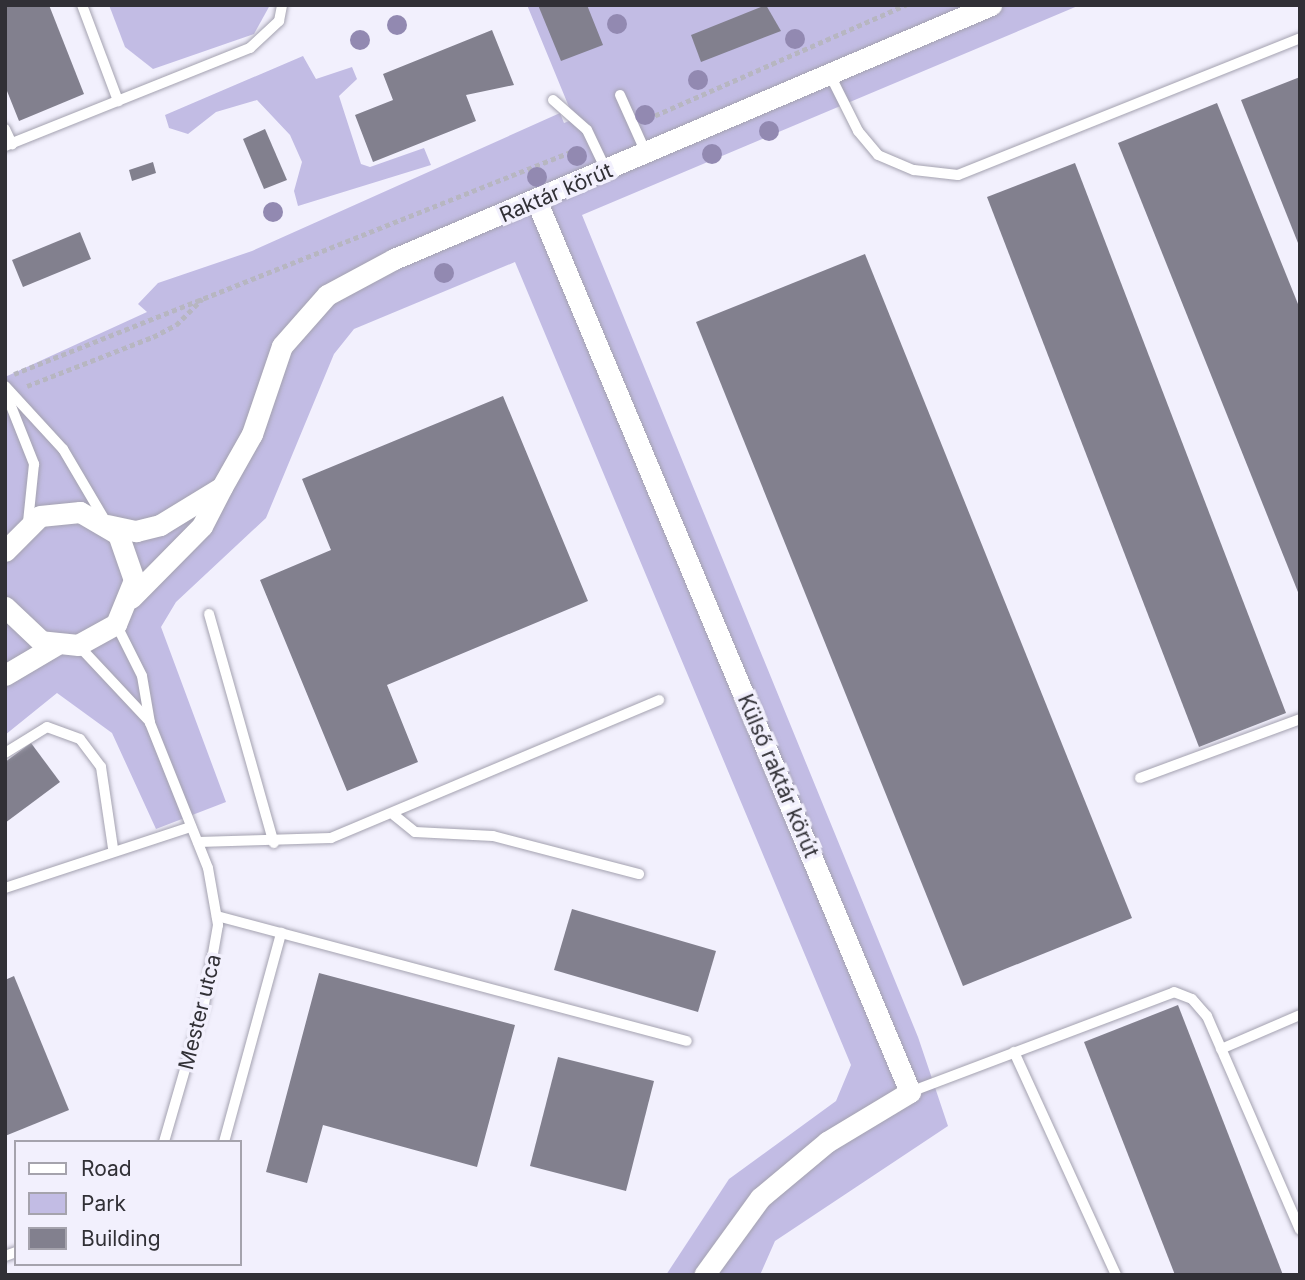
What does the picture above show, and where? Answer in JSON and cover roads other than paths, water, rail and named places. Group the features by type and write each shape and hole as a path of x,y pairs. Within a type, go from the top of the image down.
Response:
{"street":[{"name":"Raktár körút","path":"116,624 131,598 202,526 252,434 282,346 312,307 394,259 537,202 600,156 639,139 830,75 992,5"},
{"name":"Külső raktár körút","path":"537,202 910,1091"},
{"path":"5,527 72,511 107,525 136,531 160,525 222,487"},
{"path":"5,551 28,523"},
{"path":"107,525 130,556 131,598"},
{"path":"5,607 26,632 56,645 78,645 116,624"},
{"path":"5,675 56,645"},
{"path":"704,1275 760,1198 827,1142 910,1091"}],"lane":[{"path":"82,5 118,101"},
{"path":"5,129 8,145 250,48 279,21 282,5"},
{"path":"830,75 858,131 878,155 914,170 958,175 1300,37"},
{"path":"620,95 639,139"},
{"path":"553,100 600,156"},
{"path":"7,390 34,464 28,523"},
{"path":"7,390 69,457 107,525"},
{"path":"209,614 274,843"},
{"path":"116,624 142,676 150,723"},
{"path":"78,645 150,723"},
{"path":"198,842 274,843 331,838 394,815 659,700"},
{"path":"1140,778 1300,719"},
{"name":"Mester utca","path":"150,723 198,842 217,916 216,956 165,1140"},
{"path":"5,753 47,727 80,739 102,766 113,848"},
{"path":"394,815 415,832 494,835 639,874"},
{"path":"5,888 113,848 191,827"},
{"path":"217,916 687,1041"},
{"path":"225,1140 281,933"},
{"path":"910,1091 1174,992 1192,999 1207,1016 1300,1230"},
{"path":"1221,1049 1300,1015"},
{"path":"1014,1052 1116,1275"}]}
